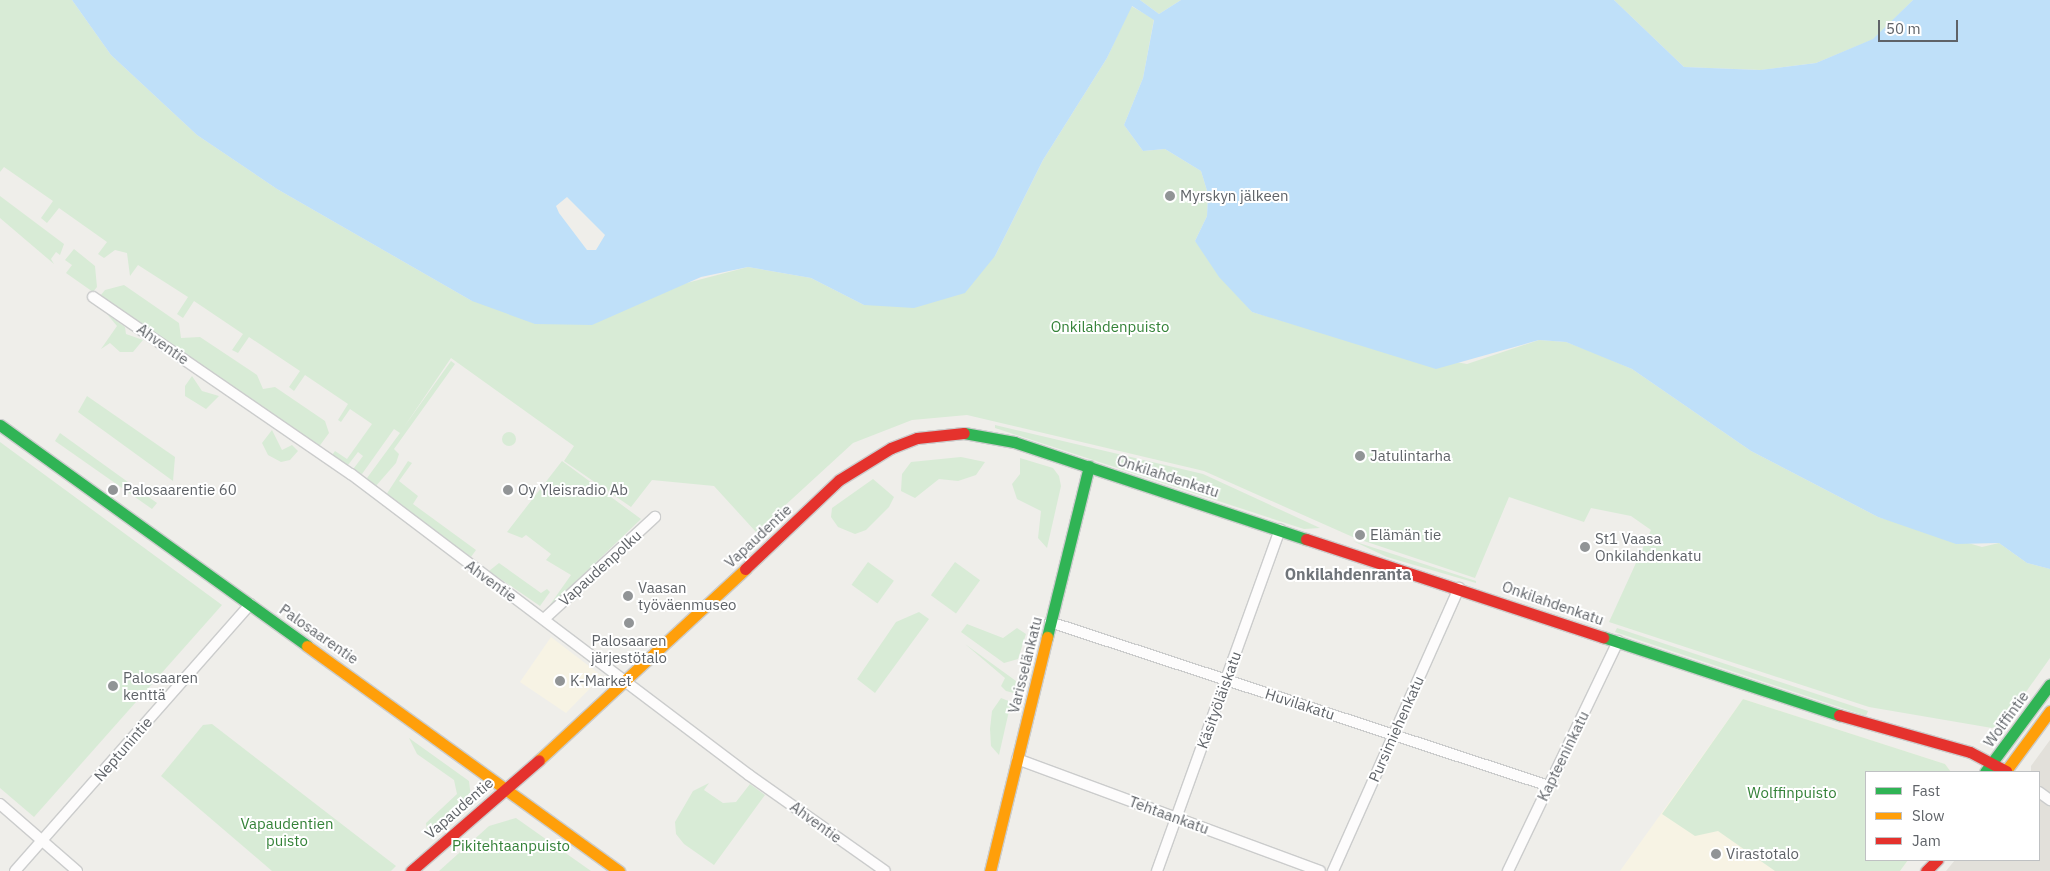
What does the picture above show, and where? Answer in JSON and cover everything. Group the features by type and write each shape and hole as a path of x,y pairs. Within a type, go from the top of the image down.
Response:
{"main road":[{"name":"Palosaarentie","path":"0,424 506,787 619,871"},
{"name":"Vapaudentie","path":"411,871 625,680 839,480 891,448 917,438 967,433 1014,442 1088,466"},
{"name":"Onkilahdenkatu","path":"1088,466 1873,726 1970,752 1989,768 2002,771"},
{"name":"Varisselänkatu","path":"990,871 1088,466"},
{"name":"Wolffintie","path":"1989,768 2050,684"},
{"name":"Wolffintie","path":"2007,771 2050,711"},
{"path":"1926,871 1936,861"}],"street":[{"name":"Ahventie","path":"93,298 351,474 625,680 885,871"},
{"name":"Vapaudenpolku","path":"544,619 655,517"},
{"name":"Käsityöläiskatu","path":"1157,871 1280,529"},
{"name":"Pursimiehenkatu","path":"1333,871 1459,588"},
{"name":"Neptunintie","path":"15,871 250,604"},
{"name":"Huvilakatu","path":"1050,622 1549,786"},
{"name":"Kapteeninkatu","path":"1508,871 1618,641"},
{"name":"Tehtaankatu","path":"1017,760 1320,871"},
{"path":"0,804 77,871"}],"shaded area":[{"path":"551,637 602,676 566,713 520,682"},
{"name":"Wolffinpuisto","path":"1743,699 1945,764 1950,771 1865,771 1865,861 1907,861 1900,871 1620,871"},
{"path":"2050,740 2050,871 1946,871 1954,861 2040,861 2040,771 2031,771 2031,766"}],"green space":[{"name":"Onkilahdenpuisto","path":"0,0 72,0 111,55 197,135 277,189 472,301 679,285 748,267 811,278 864,305 995,256 1043,160 1107,58 1131,6 1154,19 1143,78 1124,125 1143,151 1165,149 1201,171 1208,194 1207,216 1195,241 1252,312 1375,348 1467,364 1539,340 1566,342 1632,369 1751,451 1878,517 1982,547 1999,543 2027,563 2050,569 2050,658 2004,723 1992,728 1869,707 1609,622 1651,530 1631,516 1591,508 1584,522 1509,497 1475,578 1355,538 1204,471 967,415 912,420 853,443 756,532 714,486 652,480 631,507 564,461 574,446 451,358 404,427 451,361 455,364 394,449 399,454 396,463 375,487 367,478 400,433 394,429 362,474 351,472 363,456 358,452 345,469 330,458 335,451 347,459 372,424 350,409 341,422 338,420 348,404 305,375 294,391 289,387 300,371 249,337 238,353 232,350 243,334 194,301 183,318 177,314 188,297 138,265 130,276 127,253 115,250 104,258 98,254 107,242 59,208 47,223 41,218 53,201 4,167 0,172"},
{"path":"1140,0 1181,0 1159,14"},
{"path":"1614,0 1913,0 1874,39 1816,63 1761,70 1684,67"},
{"path":"0,196 64,244 60,255 56,252 51,259 54,264 0,218"},
{"path":"74,249 95,266 97,287 93,292 66,273 72,265 65,260"},
{"path":"124,285 179,323 181,338 200,337 257,375 263,389 275,387 325,421 329,433 318,448 100,296 105,290"},
{"path":"107,314 125,327 126,334 143,340 133,352 120,352 110,343 101,349 117,326"},
{"path":"192,376 202,391 219,396 206,409 185,396 185,386"},
{"path":"87,396 175,457 173,481 78,412"},
{"path":"995,425 1203,474 1320,528 1304,529 995,428"},
{"path":"272,430 282,450 292,445 298,451 290,460 281,462 268,455 262,443"},
{"path":"509,432 514,434 516,439 514,444 509,446 504,444 502,439 504,434"},
{"path":"60,433 157,503 152,509 55,441"},
{"path":"0,442 222,605 34,817 0,788"},
{"path":"961,457 985,462 976,475 958,481 939,479 915,498 901,491 902,474 911,462"},
{"path":"1020,458 1053,468 1059,476 1061,486 1047,548 1038,538 1041,511 1017,499 1012,484 1020,474"},
{"path":"408,461 412,463 399,481 418,496 413,504 476,550 471,557 386,495"},
{"path":"562,461 641,519 547,609 571,575 546,560 551,554 526,535 522,538 507,532"},
{"path":"873,479 894,497 889,507 866,530 855,534 838,527 831,517 832,508"},
{"path":"1353,541 1476,581 1476,583 1387,557"},
{"path":"868,562 894,581 877,603 852,585"},
{"path":"955,562 980,580 956,613 931,595"},
{"path":"499,563 541,593 547,589 550,592 540,606 489,571"},
{"path":"919,612 929,619 875,693 857,679 896,622"},
{"path":"967,624 1003,638 1017,628 1026,634 1018,659 1004,663 961,632"},
{"path":"1617,628 1868,711 1866,716 1615,632"},
{"path":"965,644 1016,681 1014,693 1006,691 1001,686 1005,678"},
{"path":"1001,698 1011,702 999,755 991,746 990,729 992,711"},
{"name":"Wolffinpuisto","path":"1743,699 1945,764 1950,771 1865,771 1865,861 1907,861 1900,871 1775,871 1718,831 1695,836 1662,814"},
{"name":"Vapaudentien puisto","path":"212,724 396,866 391,871 272,871 161,776 203,725"},
{"path":"409,738 469,781 471,798 428,838 426,823 457,794 454,780 417,754"},
{"path":"709,783 704,790 723,803 736,802 750,784 765,795 714,865 684,844 676,834 675,822 693,791"},
{"name":"Pikitehtaanpuisto","path":"516,818 591,871 439,871 489,826"}],"water":[{"path":"72,0 1140,0 1159,14 1181,0 1614,0 1684,67 1760,70 1816,63 1873,39 1913,0 2050,0 2050,569 2027,563 1999,543 1956,544 1878,517 1751,451 1632,369 1566,342 1539,340 1436,369 1252,312 1219,277 1195,241 1207,216 1208,194 1201,171 1165,149 1143,151 1124,125 1143,78 1154,20 1132,6 1107,58 1043,160 995,256 965,293 914,308 864,305 811,278 748,267 701,277 592,325 535,324 472,301 277,189 197,135 111,55","holes":["567,197 605,235 596,250 587,250 559,213 556,206"]}],"traffic: fast":[{"path":"0,425 307,646"},
{"path":"964,433 1014,442 1306,539"},
{"path":"1047,637 1089,466"},
{"path":"1603,637 1839,715"},
{"path":"1986,771 2050,684"}],"traffic: slow":[{"path":"539,760 745,569"},
{"path":"990,871 1047,637"},
{"path":"307,646 619,871"},
{"path":"2006,771 2050,711"}],"traffic: jam":[{"path":"745,569 839,480 891,448 917,438 964,433"},
{"path":"1306,539 1603,637"},
{"path":"1839,715 1970,752 2006,771"},
{"path":"411,871 539,760"},
{"path":"1926,871 1936,861"}],"place":[{"name":"Myrskyn jälkeen","path":"1170,196"},
{"name":"Jatulintarha","path":"1360,456"},
{"name":"Palosaarentie 60","path":"113,490"},
{"name":"Oy Yleisradio Ab","path":"508,490"},
{"name":"Elämän tie","path":"1360,535"},
{"name":"St1 Vaasa Onkilahdenkatu","path":"1585,547"},
{"name":"Vaasan työväenmuseo","path":"628,596"},
{"name":"Palosaaren järjestötalo","path":"629,623"},
{"name":"K-Market","path":"560,681"},
{"name":"Palosaaren kenttä","path":"113,686"},
{"name":"Virastotalo","path":"1716,854"}],"district":[{"name":"Onkilahdenranta","path":"1348,574"}]}
